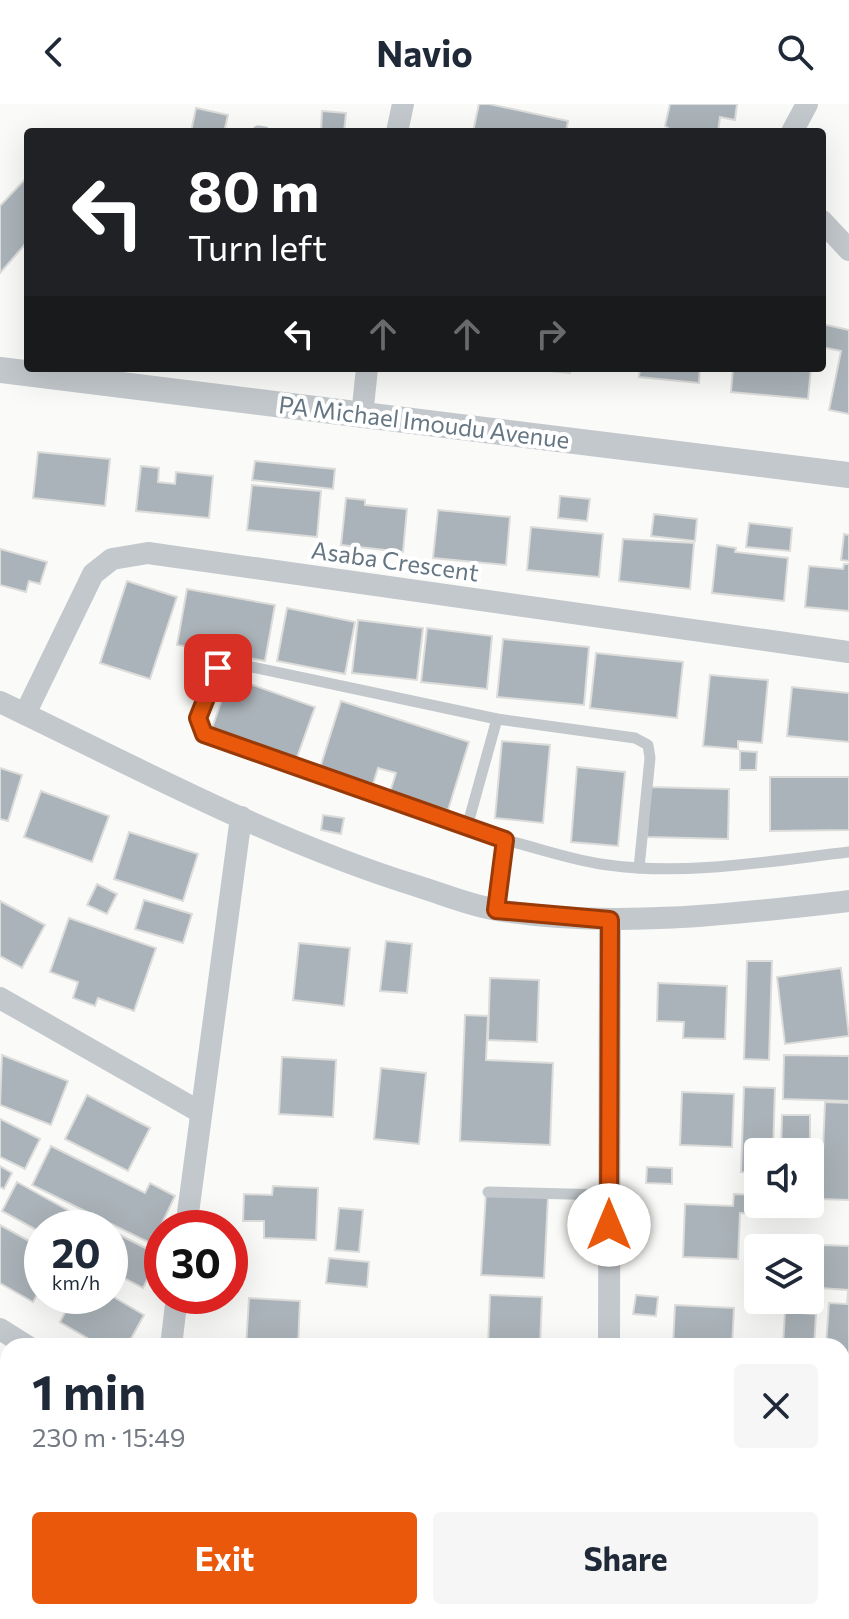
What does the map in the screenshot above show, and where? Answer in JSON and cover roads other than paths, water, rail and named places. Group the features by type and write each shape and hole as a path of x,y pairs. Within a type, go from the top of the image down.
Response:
{"street":[{"path":"398,128 403,104"},
{"path":"794,128 807,104"},
{"path":"826,225 849,250"},
{"name":"PA Michael Imoudu Avenue","path":"0,370 849,475"},
{"path":"362,416 367,372"},
{"name":"Asaba Crescent","path":"25,714 93,574 112,559 148,553 849,652"},
{"path":"0,702 241,817 370,871 496,910 610,920 760,912 849,901"},
{"path":"188,1210 241,817"},
{"path":"609,1338 610,920"},
{"path":"0,998 200,1112"},
{"path":"172,1338 175,1314"}],"lane":[{"path":"639,868 650,758 648,745 635,738 497,719 233,663 218,668 198,718 204,734 505,840 605,865 639,868 711,867 849,852"},
{"path":"467,827 497,719"},
{"path":"496,910 505,840"},
{"path":"488,1192 609,1195"}]}
